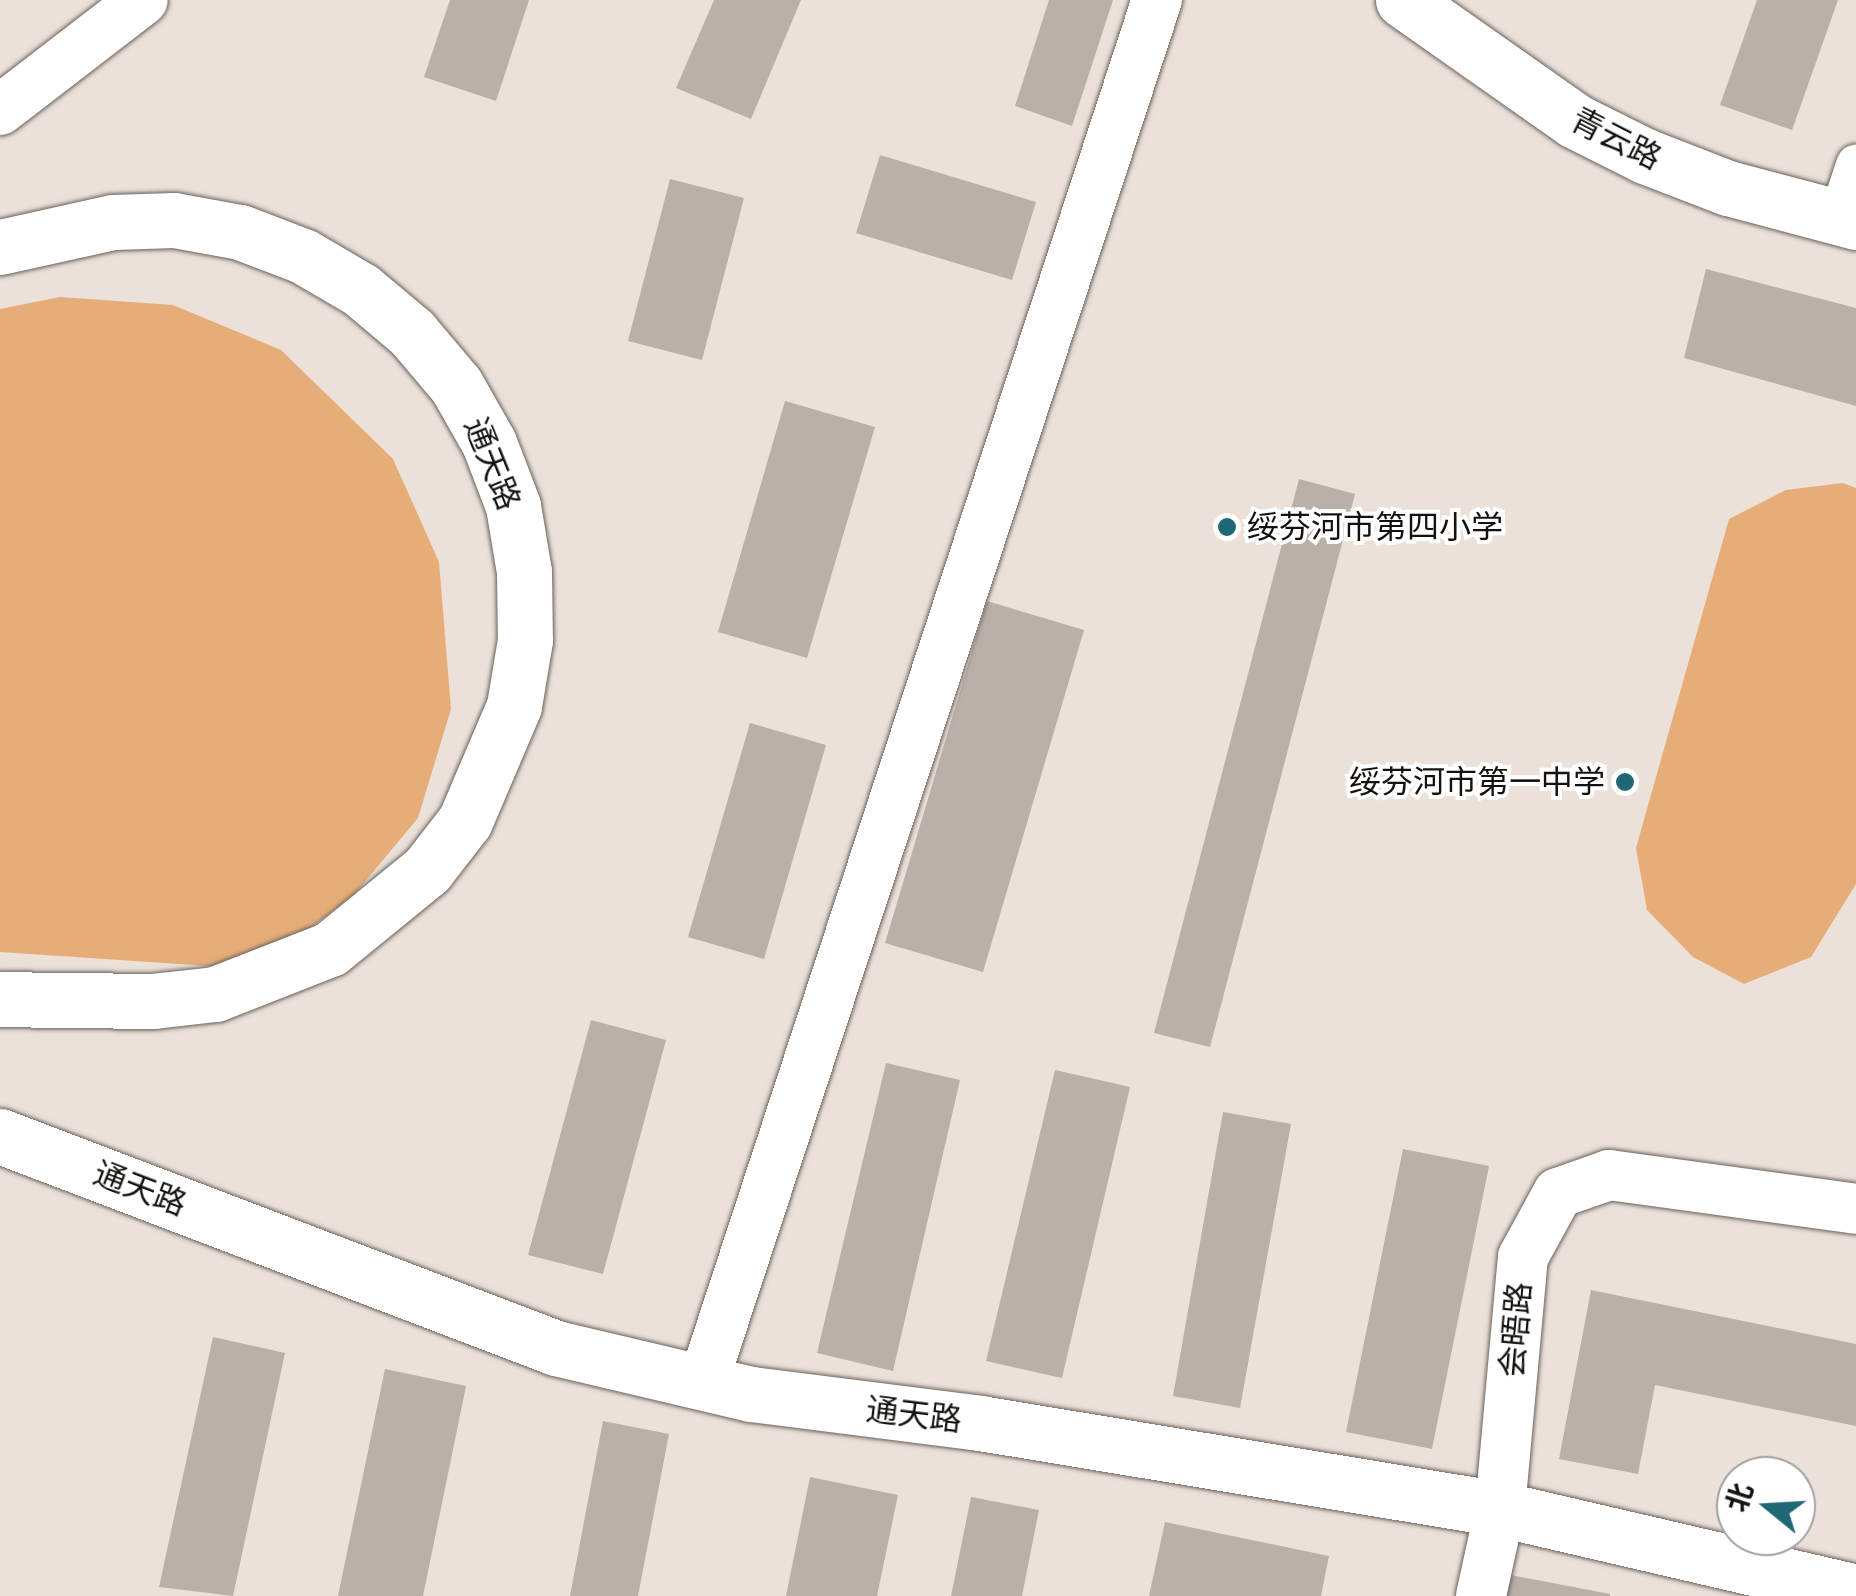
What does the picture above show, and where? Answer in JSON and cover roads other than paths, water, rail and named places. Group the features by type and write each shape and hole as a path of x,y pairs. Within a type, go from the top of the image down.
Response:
{"main road":[{"name":"青云路","path":"1404,0 1575,120 1644,156 1728,188 1847,220"},
{"name":"通天路","path":"0,247 53,234 174,220 240,232 303,256 400,322 456,385 489,443 512,506 524,572 526,640 500,750 465,821 382,914 330,950 215,994 153,1002 0,999"},
{"name":"通天路","path":"0,1136 556,1348 702,1383 1500,1509 1856,1592"}],"street":[{"path":"0,110 143,0"},
{"path":"702,1383 1157,0"},
{"path":"1847,220 1856,165"},
{"name":"会晤路","path":"1480,1596 1500,1509 1522,1256 1558,1193 1610,1174 1856,1209"}],"place":[{"name":"绥芬河市第四小学","path":"1227,527"},
{"name":"绥芬河市第一中学","path":"1625,782"}]}
